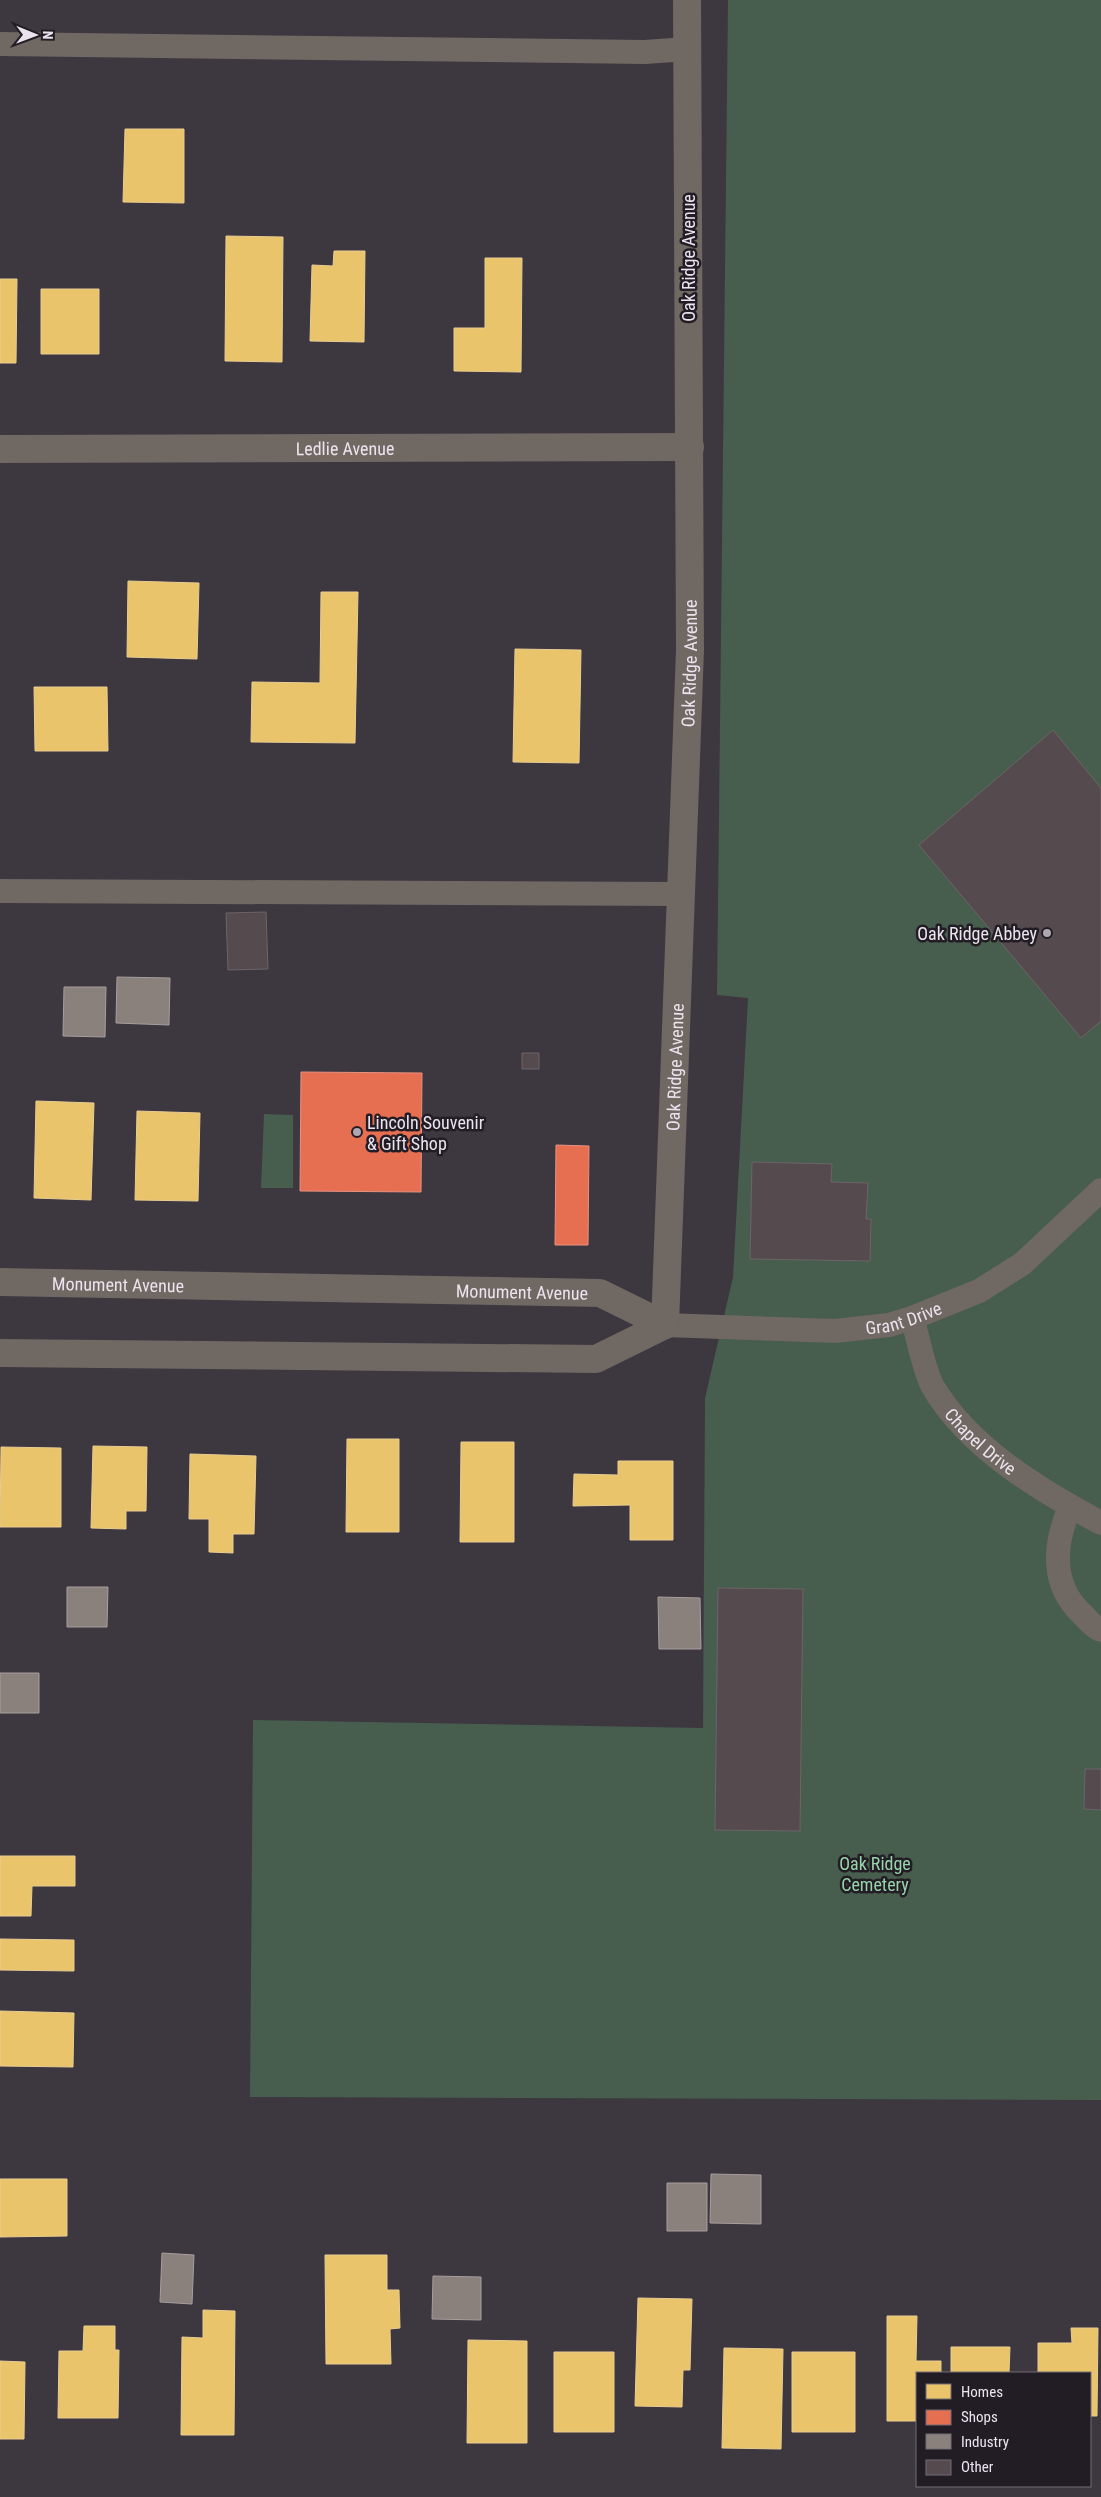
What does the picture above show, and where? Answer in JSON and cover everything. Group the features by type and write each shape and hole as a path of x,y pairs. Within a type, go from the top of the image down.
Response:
{"street":[{"name":"Oak Ridge Avenue","path":"665,1325 679,894 690,650 687,0"},
{"name":"Ledlie Avenue","path":"0,449 690,447"},
{"name":"Monument Avenue","path":"0,1282 600,1293 665,1325"},
{"path":"0,1353 596,1359 665,1325"}],"lane":[{"path":"0,44 645,52 687,48"},
{"path":"0,892 679,894"},
{"name":"Grant Drive","path":"665,1325 834,1331 890,1325 979,1291 1022,1264 1101,1190"},
{"name":"Chapel Drive","path":"912,1318 932,1386 957,1420 1003,1461 1046,1493 1101,1523"},
{"path":"1070,1507 1060,1530 1057,1570 1075,1608 1101,1630"}],"green space":[{"name":"Oak Ridge Cemetery","path":"728,0 1101,0 1101,2100 250,2097 253,1720 703,1728 705,1398 733,1277 748,998 717,995"},
{"path":"264,1114 293,1115 293,1188 261,1188"}],"building: Homes":[{"path":"125,129 184,129 184,203 123,202"},
{"path":"226,236 283,237 282,362 225,361"},
{"path":"334,251 365,251 364,342 310,341 312,265 333,266"},
{"path":"485,258 522,258 521,372 454,371 454,328 485,328"},
{"path":"0,279 17,279 16,363 0,363"},
{"path":"41,289 99,289 99,354 41,354"},
{"path":"128,581 199,583 197,659 127,657"},
{"path":"321,592 358,592 355,743 251,742 252,682 320,683"},
{"path":"515,649 581,650 579,763 513,762"},
{"path":"34,687 107,687 108,751 35,751"},
{"path":"36,1101 94,1103 91,1200 34,1198"},
{"path":"137,1111 200,1113 198,1201 135,1200"},
{"path":"347,1439 399,1439 399,1532 346,1532"},
{"path":"461,1442 514,1442 514,1542 460,1542"},
{"path":"93,1446 147,1447 146,1511 126,1511 126,1529 91,1528"},
{"path":"1,1447 61,1448 61,1527 0,1527"},
{"path":"190,1454 256,1456 254,1534 233,1534 233,1553 209,1552 209,1519 189,1519"},
{"path":"618,1461 673,1461 673,1540 630,1540 630,1505 573,1506 574,1474 618,1475"},
{"path":"0,1856 75,1856 75,1886 32,1886 31,1916 0,1916"},
{"path":"0,1939 74,1940 74,1971 0,1970"},
{"path":"0,2011 74,2013 73,2067 0,2066"},
{"path":"0,2179 67,2179 67,2236 0,2237"},
{"path":"325,2255 387,2255 387,2290 399,2290 400,2328 390,2329 391,2364 326,2364"},
{"path":"638,2298 692,2299 690,2370 683,2370 682,2407 635,2406"},
{"path":"203,2310 235,2311 234,2435 181,2435 182,2337 203,2338"},
{"path":"887,2316 917,2316 916,2361 941,2361 941,2372 916,2372 916,2421 887,2421"},
{"path":"84,2326 115,2326 115,2350 119,2350 118,2418 58,2418 59,2351 83,2351"},
{"path":"1071,2328 1098,2328 1097,2416 1091,2416 1091,2372 1038,2372 1038,2343 1072,2343"},
{"path":"468,2340 527,2341 527,2443 467,2443"},
{"path":"951,2347 1010,2347 1009,2372 951,2372"},
{"path":"724,2348 783,2349 781,2449 722,2448"},
{"path":"554,2352 614,2352 614,2432 554,2432"},
{"path":"792,2352 855,2352 855,2432 792,2432"},
{"path":"0,2361 25,2362 24,2439 0,2439"}],"building: Shops":[{"path":"301,1072 422,1073 421,1192 300,1191"},
{"path":"556,1145 589,1146 588,1245 555,1245"}],"building: Industry":[{"path":"117,977 170,978 169,1025 116,1023"},
{"path":"64,987 106,987 105,1037 63,1036"},
{"path":"67,1587 108,1587 107,1627 67,1627"},
{"path":"658,1597 700,1598 701,1649 659,1649"},
{"path":"0,1673 39,1673 39,1713 0,1713"},
{"path":"711,2174 761,2175 761,2224 710,2223"},
{"path":"667,2183 707,2183 707,2231 667,2231"},
{"path":"162,2253 194,2255 192,2304 160,2302"},
{"path":"433,2276 481,2277 481,2320 432,2319"}],"building: Other":[{"name":"Oak Ridge Abbey","path":"1053,730 1101,788 1101,1021 1081,1038 919,845"},
{"path":"266,912 268,969 228,970 226,913"},
{"path":"522,1053 539,1053 539,1069 522,1069"},
{"path":"752,1162 832,1164 831,1182 868,1183 866,1219 871,1219 870,1261 750,1259"},
{"path":"718,1588 803,1589 800,1831 715,1830"},
{"path":"1085,1769 1101,1769 1101,1810 1084,1809"}],"place":[{"name":"Oak Ridge Abbey","path":"1047,933"},
{"name":"Lincoln Souvenir & Gift Shop","path":"357,1132"}]}
